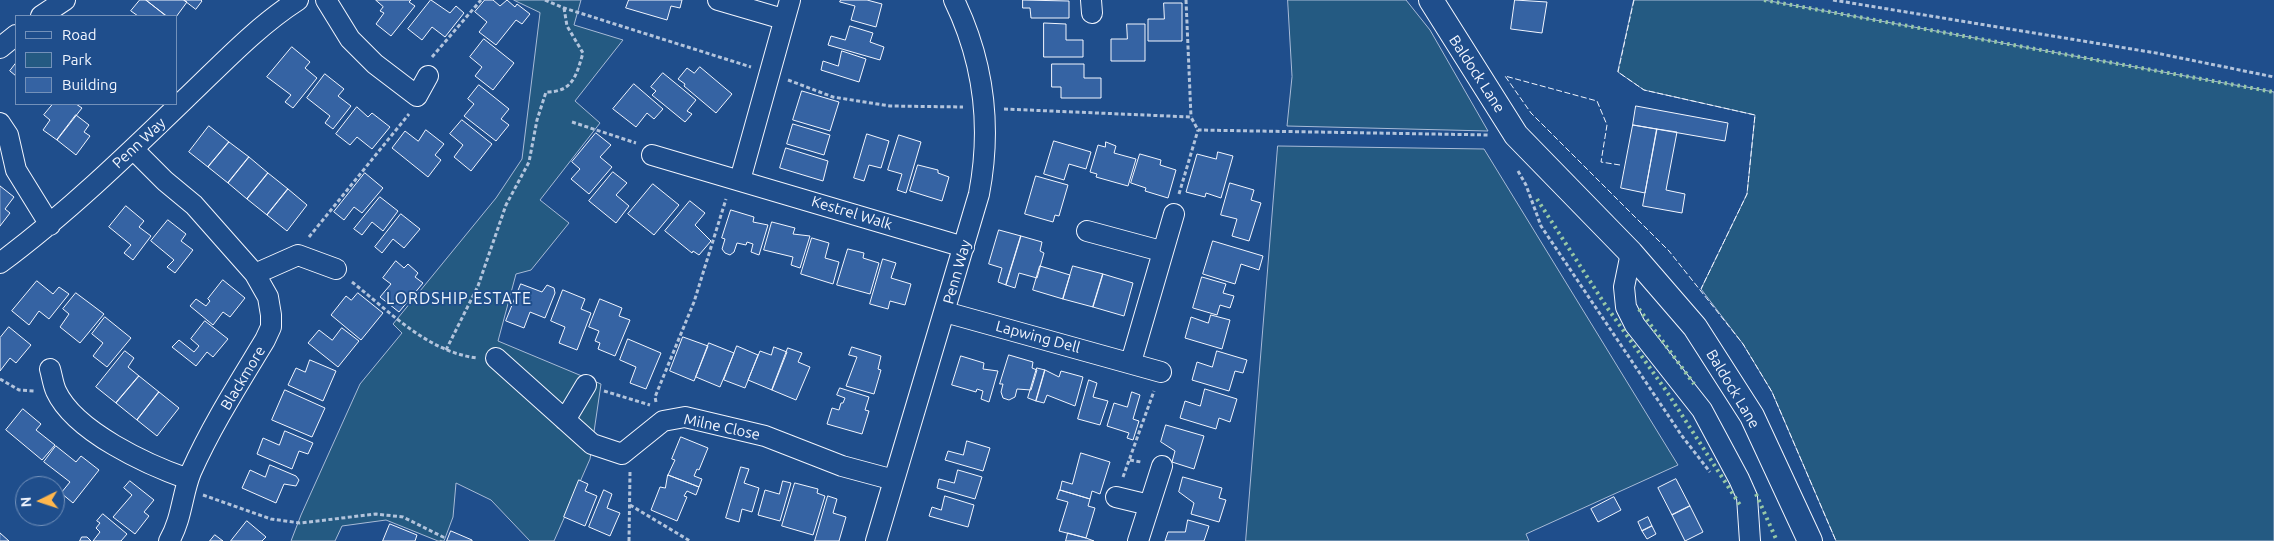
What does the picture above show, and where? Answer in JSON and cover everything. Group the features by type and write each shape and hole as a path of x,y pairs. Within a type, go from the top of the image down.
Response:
{"street":[{"path":"43,15 65,0"},
{"name":"Penn Way","path":"0,264 50,225 242,45 279,13 298,0"},
{"path":"326,0 350,39 375,64 418,96 428,76"},
{"path":"718,0 783,19"},
{"path":"740,180 783,19 790,0"},
{"name":"Penn Way","path":"876,541 964,247 979,194 985,163 985,108 975,50 954,0"},
{"name":"Baldock Lane","path":"1431,0 1516,134 1631,253 1695,327 1728,374 1752,416 1810,541"},
{"path":"0,48 15,36"},
{"path":"0,123 8,135 16,170 50,225"},
{"name":"Blackmore","path":"133,149 165,181 194,205 255,274 268,297 270,327 208,436 188,479 180,516 168,541"},
{"name":"Kestrel Walk","path":"652,155 964,247"},
{"path":"1130,362 1161,251 1174,214"},
{"path":"1087,231 1161,251"},
{"path":"1631,253 1624,287 1626,307 1635,325 1702,410 1739,479 1747,497 1750,541"},
{"path":"255,274 298,254 336,269"},
{"name":"Lapwing Dell","path":"945,312 1161,372"},
{"path":"496,358 592,444 622,454"},
{"path":"50,369 57,392 75,417 138,460 188,479"},
{"path":"565,420 586,385"},
{"name":"Milne Close","path":"622,454 662,420 685,417 765,436 842,466 894,480"},
{"path":"1138,541 1162,466"},
{"path":"1116,497 1149,505"}],"path":[{"path":"428,76 431,58 481,0"},
{"path":"545,0 564,8 768,73 833,97 890,106 1191,117"},
{"path":"1174,214 1198,130 1191,117 1186,0"},
{"path":"1832,0 2156,53 2274,77"},
{"path":"446,350 478,286 506,205 529,162 536,120 546,92 560,92 576,79 583,53 567,26 564,8"},
{"path":"298,254 314,229 410,114 418,96"},
{"path":"572,122 647,147 652,155"},
{"path":"1198,130 1495,135 1490,126"},
{"path":"1513,164 1526,185 1541,226 1682,436 1714,478"},
{"path":"586,385 644,404 656,404 656,397 694,302 727,198 740,180"},
{"path":"336,269 424,339 462,356 496,358"},
{"path":"1116,497 1161,372"},
{"path":"0,379 19,390 57,392"},
{"path":"622,454 630,474 629,541"},
{"path":"188,479 200,494 271,518 300,522 376,514 403,517 443,537 441,541"},
{"path":"630,506 690,541"}],"green space":[{"path":"514,0 581,0 574,25 623,40 575,101 600,123 540,200 569,223 531,270 516,274 498,341 601,384 590,459 554,541 530,541 491,500 456,483 453,517 444,541 438,541 386,520 342,526 335,541 291,541 360,384 402,333 393,324 496,198 522,159 540,13"},
{"path":"1288,0 1406,0 1430,30 1488,131 1287,126 1292,77"},
{"path":"1634,0 1764,0 2274,92 2274,541 1836,541 1772,392 1743,344 1701,289 1747,194 1755,115 1644,90 1618,72"},
{"path":"1278,146 1484,149 1678,465 1526,534 1529,541 1246,541"}],"building":[{"path":"140,0 146,0 165,15 137,15 131,11"},
{"path":"146,0 184,0 187,2 177,15 166,15"},
{"path":"184,0 201,0 202,1 196,9"},
{"path":"376,0 411,0 409,2 415,6 391,36 376,24 384,13 380,11 383,7"},
{"path":"431,0 450,13 456,6 464,13 445,37 432,27 422,40 408,29"},
{"path":"485,0 493,0 500,6 507,0 515,7 517,4 530,14 522,24 516,20 496,45 479,32 487,22 475,12"},
{"path":"629,0 682,0 680,8 671,6 667,20 626,8"},
{"path":"841,0 867,0 882,4 876,27 851,20 855,6 840,2"},
{"path":"1023,0 1069,1 1069,18 1031,18 1030,8 1023,8"},
{"path":"1515,0 1547,2 1542,33 1511,29"},
{"path":"1164,3 1182,3 1182,41 1148,41 1148,19 1164,19"},
{"path":"1044,23 1066,24 1066,40 1083,40 1083,57 1044,57"},
{"path":"1127,24 1145,24 1145,61 1111,61 1111,39 1127,39"},
{"path":"850,26 873,33 870,42 884,47 880,60 828,45 831,36 845,40"},
{"path":"484,39 514,63 493,90 475,76 482,67 470,57"},
{"path":"292,47 310,62 305,68 317,78 293,108 285,102 291,95 267,77"},
{"path":"842,51 866,59 859,82 821,70 823,61 838,66"},
{"path":"15,64 15,75 10,71"},
{"path":"1052,64 1084,64 1084,78 1101,78 1101,98 1061,98 1061,87 1052,87"},
{"path":"700,67 732,94 716,113 678,79 687,68 694,73"},
{"path":"663,73 696,100 687,111 692,114 685,122 652,95 656,91 651,87"},
{"path":"325,74 344,89 338,96 351,106 333,129 325,123 330,116 307,98"},
{"path":"634,84 663,109 654,119 647,113 636,127 613,109"},
{"path":"479,85 509,109 501,119 509,125 496,141 464,116 474,104 468,99"},
{"path":"802,91 839,102 830,131 793,120"},
{"path":"52,105 78,105 82,108 57,140 43,130 50,120 44,115"},
{"path":"1636,106 1728,123 1725,141 1633,125"},
{"path":"357,107 368,117 372,113 390,127 372,149 357,137 350,145 336,134"},
{"path":"76,115 89,125 84,132 90,136 76,155 57,140"},
{"path":"462,120 492,144 471,171 454,157 463,145 450,134"},
{"path":"793,124 830,135 824,155 787,144"},
{"path":"1633,125 1657,129 1645,193 1621,188"},
{"path":"209,126 229,142 208,167 189,152"},
{"path":"1657,129 1677,132 1666,190 1685,194 1682,213 1643,206"},
{"path":"426,130 444,144 435,155 441,160 428,177 392,148 405,131 418,141"},
{"path":"596,133 611,145 600,157 612,167 589,194 571,179 580,169 572,162"},
{"path":"867,134 889,141 881,168 869,165 864,181 854,178"},
{"path":"899,135 921,142 906,193 897,190 902,174 888,170"},
{"path":"1054,141 1091,152 1086,169 1069,164 1064,180 1044,174"},
{"path":"229,142 249,157 228,183 208,167"},
{"path":"1106,142 1116,146 1114,153 1136,159 1128,186 1096,177 1097,174 1090,172 1098,145 1105,147"},
{"path":"786,148 828,161 823,181 780,168"},
{"path":"1218,152 1233,156 1221,198 1206,193 1205,197 1186,192 1197,154 1216,159"},
{"path":"1140,154 1161,160 1160,165 1176,170 1168,198 1145,191 1146,188 1131,183"},
{"path":"249,157 268,173 247,199 228,183"},
{"path":"918,165 938,170 938,173 949,177 942,201 910,191"},
{"path":"613,172 627,183 616,195 629,206 616,223 589,201"},
{"path":"268,173 288,189 267,215 247,199"},
{"path":"365,173 383,188 362,213 354,207 344,220 334,212"},
{"path":"1036,176 1068,185 1059,216 1055,215 1053,222 1025,214"},
{"path":"1230,183 1254,190 1251,200 1261,203 1249,241 1232,236 1237,219 1221,215"},
{"path":"653,184 679,205 654,235 628,214"},
{"path":"0,186 14,197 5,209 10,213 0,226"},
{"path":"288,189 307,205 287,231 267,215"},
{"path":"380,197 398,211 383,231 372,222 362,235 354,229"},
{"path":"690,201 705,213 695,225 711,241 699,255 693,251 692,253 665,231"},
{"path":"126,206 144,221 139,227 151,236 133,260 124,253 131,245 109,227"},
{"path":"731,210 754,217 753,222 768,225 759,255 751,252 753,244 747,242 746,245 737,243 734,252 730,255 722,249 725,239 722,238"},
{"path":"401,214 420,229 404,248 393,239 382,253 375,247"},
{"path":"168,220 186,234 181,241 193,250 175,273 167,267 174,260 151,241"},
{"path":"772,222 795,228 793,234 810,236 800,268 791,265 793,257 764,250"},
{"path":"999,230 1021,236 1006,285 998,282 1002,268 989,264"},
{"path":"1021,236 1042,242 1040,251 1044,253 1037,278 1019,273 1015,288 1006,285"},
{"path":"812,238 829,243 825,258 839,262 833,284 801,274"},
{"path":"1213,241 1263,256 1259,270 1241,264 1235,284 1203,274"},
{"path":"848,249 864,253 863,258 879,263 870,294 837,285"},
{"path":"883,259 896,263 891,278 911,284 905,305 890,301 888,309 870,304"},
{"path":"396,261 404,268 408,264 418,273 415,277 423,283 399,312 380,297 391,284 383,278"},
{"path":"1040,266 1070,275 1063,299 1033,290"},
{"path":"1073,266 1103,274 1093,307 1063,299"},
{"path":"1103,274 1133,283 1124,316 1093,307"},
{"path":"1202,277 1226,284 1223,293 1234,296 1230,308 1220,305 1217,315 1193,308"},
{"path":"223,280 245,298 230,317 223,312 213,325 190,306 196,299 206,306 210,301 208,299"},
{"path":"37,281 53,294 59,287 69,294 49,319 39,311 29,325 12,311"},
{"path":"521,284 542,292 547,285 554,288 555,293 545,318 530,312 524,328 506,321"},
{"path":"563,290 585,299 581,309 591,313 577,350 559,343 565,327 551,321"},
{"path":"76,293 104,314 80,343 60,327 69,314 63,309"},
{"path":"358,293 383,313 361,340 331,315 346,296 351,300"},
{"path":"600,299 622,308 619,316 630,320 615,356 598,349 600,343 595,341 599,331 589,327"},
{"path":"1211,315 1230,320 1222,349 1185,338 1191,317 1208,323"},
{"path":"105,317 131,338 107,367 93,356 103,343 92,334"},
{"path":"205,321 228,339 213,357 207,352 196,366 172,347 179,340 194,352 199,346 191,339"},
{"path":"9,327 31,345 16,363 10,358 0,371 0,338"},
{"path":"342,328 359,341 338,367 308,343 319,330 332,340"},
{"path":"683,337 708,346 694,381 670,371"},
{"path":"628,339 661,353 646,389 630,383 636,367 620,360"},
{"path":"709,343 734,353 720,387 696,377"},
{"path":"737,346 758,355 745,388 724,380"},
{"path":"774,347 787,352 772,390 748,380 760,351 771,355"},
{"path":"852,347 881,356 878,369 881,370 874,394 846,386 857,357 849,355"},
{"path":"788,348 802,353 798,362 810,367 796,400 772,390"},
{"path":"125,351 134,358 128,367 139,376 116,403 96,387"},
{"path":"1217,351 1247,360 1243,373 1235,371 1229,391 1192,380 1197,362 1212,367"},
{"path":"1009,355 1033,362 1032,368 1037,370 1031,390 1017,389 1015,397 1009,400 1003,398 1001,392 1003,384 1000,384"},
{"path":"961,356 984,363 983,369 998,371 989,402 981,399 983,391 977,389 976,392 952,385"},
{"path":"310,360 336,371 323,401 288,385 296,368 305,372"},
{"path":"1037,368 1045,370 1036,401 1028,398"},
{"path":"1045,370 1059,377 1061,371 1083,377 1075,406 1047,395 1044,403 1036,401"},
{"path":"139,376 159,392 137,420 116,403"},
{"path":"1089,380 1097,383 1093,397 1108,401 1100,425 1078,419"},
{"path":"840,388 869,397 865,410 869,411 862,434 827,424 832,408 839,410 845,398 837,395"},
{"path":"1205,389 1237,399 1230,422 1219,418 1216,429 1180,418 1185,401 1200,406"},
{"path":"285,390 325,408 312,437 272,420"},
{"path":"159,392 179,408 157,436 137,420"},
{"path":"1132,392 1140,395 1133,419 1139,421 1133,440 1127,438 1129,433 1107,426 1114,403 1127,407"},
{"path":"23,409 41,424 36,430 55,445 42,460 6,430"},
{"path":"1166,425 1204,436 1194,469 1172,462 1175,451 1161,442"},
{"path":"285,431 313,443 308,454 299,451 292,469 257,454 263,438 279,445"},
{"path":"681,437 708,448 699,470 697,469 694,476 702,479 699,487 668,475 675,460 672,459"},
{"path":"967,441 990,448 983,471 945,460 948,451 963,455"},
{"path":"56,446 76,462 81,456 99,470 73,503 65,496 65,488 70,482 65,476 62,476 44,462"},
{"path":"1081,453 1110,462 1100,494 1092,491 1090,499 1060,490 1062,481 1072,484"},
{"path":"270,465 296,476 299,480 296,486 284,484 276,503 242,488 250,470 265,477"},
{"path":"741,467 749,469 744,483 759,488 752,512 742,509 739,522 726,518"},
{"path":"958,470 982,477 975,499 937,488 939,479 954,483"},
{"path":"668,475 699,487 696,495 687,491 684,496 687,497 677,521 651,510 660,487 665,488"},
{"path":"1183,477 1222,488 1219,498 1226,500 1219,522 1191,514 1194,503 1179,492"},
{"path":"1676,479 1690,506 1672,515 1658,488"},
{"path":"579,480 588,484 585,491 597,496 585,526 564,517"},
{"path":"130,481 154,500 144,512 149,516 135,534 113,517 132,495 124,488"},
{"path":"783,481 791,483 780,521 758,515 765,490 779,494"},
{"path":"795,483 818,489 817,493 825,496 813,535 782,526"},
{"path":"604,490 612,494 607,508 620,513 610,536 589,527"},
{"path":"1060,490 1090,499 1088,506 1095,508 1086,538 1059,531 1068,502 1057,499"},
{"path":"828,496 837,499 833,513 846,517 839,541 815,541"},
{"path":"945,496 974,505 968,527 929,516 932,507 941,510"},
{"path":"1614,497 1621,510 1598,522 1591,509"},
{"path":"1690,506 1703,532 1685,541 1672,515"},
{"path":"103,514 127,534 121,541 93,541 100,532 96,528 100,523 97,521"},
{"path":"1648,517 1652,526 1642,531 1638,522"},
{"path":"1188,520 1209,526 1204,541 1165,541 1168,532 1185,532"},
{"path":"247,521 266,537 262,541 231,541"},
{"path":"390,524 417,535 415,541 383,541"},
{"path":"1652,526 1656,534 1647,539 1642,531"},
{"path":"451,531 472,540 472,541 447,541"},
{"path":"0,533 9,541 0,541"},
{"path":"1068,533 1086,538 1094,541 1066,541"},
{"path":"215,535 223,541 210,541"},
{"path":"82,537 87,537 91,541 80,541"}],"hedge":[{"path":"1764,0 2274,92"},
{"path":"1537,199 1606,306 1667,392 1740,505"},
{"path":"1639,309 1694,384"},
{"path":"1756,494 1777,541"}],"fence":[{"path":"1634,0 1618,72 1644,90 1755,115 1747,194 1701,289"},
{"path":"1620,165 1601,162 1607,125 1597,101 1505,76 1531,113 1669,251 1743,344 1772,392 1836,541"}],"district":[{"name":"LORDSHIP ESTATE","path":"459,299"}]}
